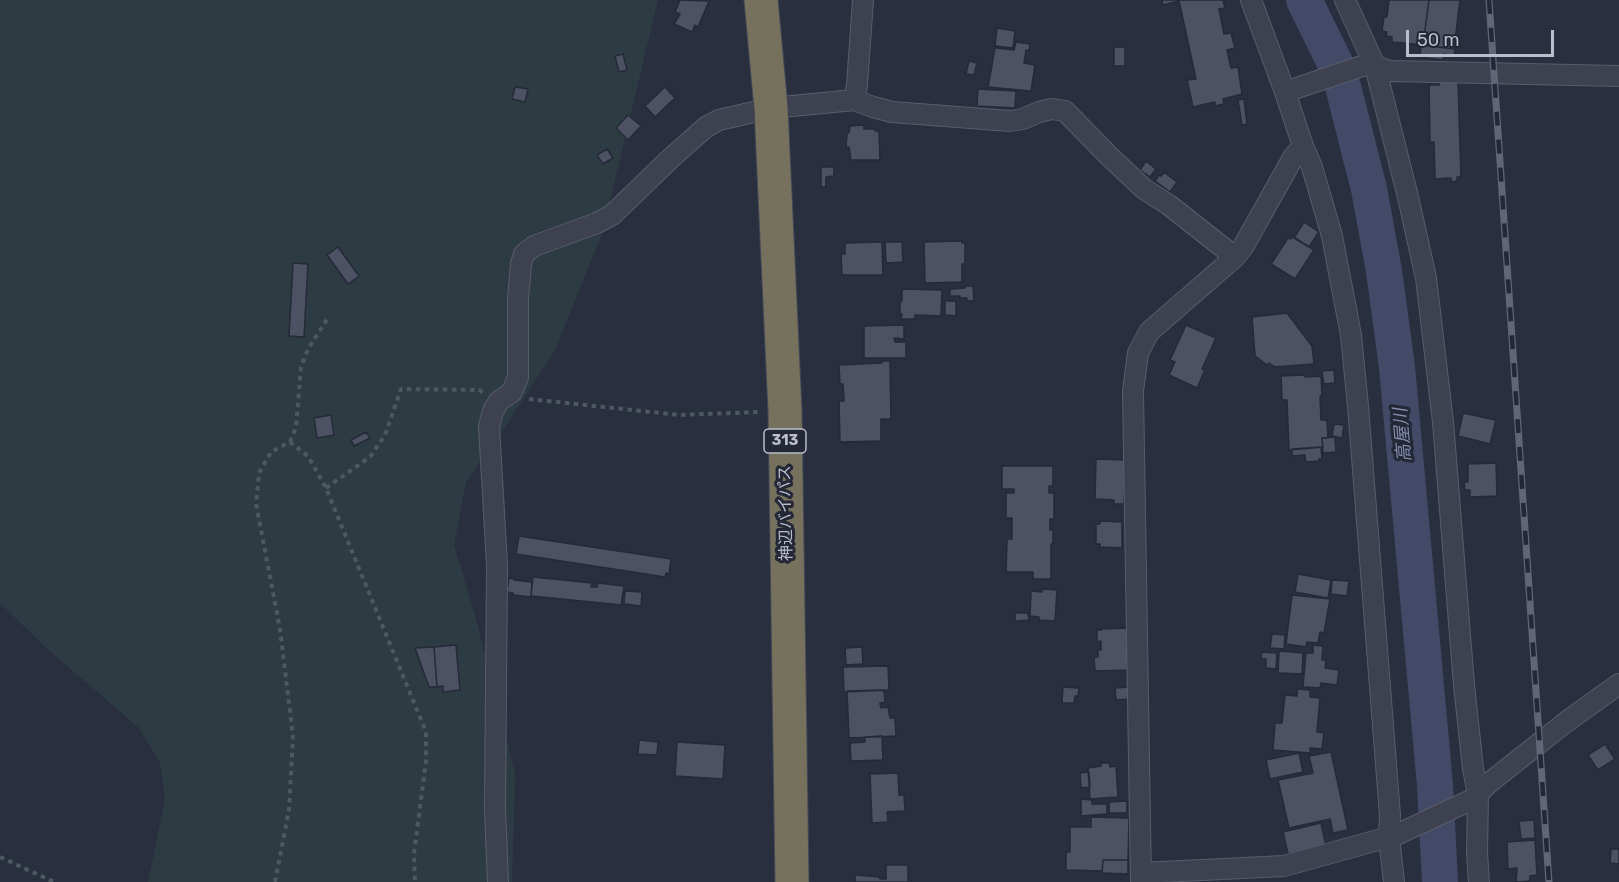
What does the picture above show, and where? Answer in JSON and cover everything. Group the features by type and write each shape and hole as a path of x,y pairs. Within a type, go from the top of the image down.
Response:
{"highway":[{"name":"神辺バイパス","path":"760,0 771,108 785,411 792,882"}],"street":[{"path":"854,100 863,0"},
{"path":"1251,0 1289,91 1303,146 1312,167 1332,236 1351,335 1395,882"},
{"path":"1346,0 1370,65 1408,197 1426,278 1443,422 1479,882"},
{"path":"1289,91 1370,65 1390,72 1619,76"},
{"path":"498,882 495,809 497,565 489,426 493,411 518,377 518,299 520,264 524,254 534,246 597,223 612,215 671,158 706,127 719,120 771,108 854,100 892,112 1010,121 1052,109 1065,111 1144,189 1235,257"},
{"path":"1303,146 1294,156 1243,247 1235,257 1149,332 1138,353 1133,391 1141,878 1284,866 1392,836 1474,797 1566,722 1619,684"}],"path":[{"path":"275,882 289,810 293,737 280,629 256,504 259,473 271,452 291,442 296,427 301,367 308,349 329,316"},
{"path":"326,488 370,457 385,435 401,389 479,390 525,399 679,415 785,411"},
{"path":"291,442 308,456 326,488 426,732 426,761 414,854 415,882"},
{"path":"0,857 54,882"}],"shaded area":[{"path":"0,0 658,0 602,234 555,350 466,482 454,545 475,615 515,774 512,882 148,882 165,799 160,762 138,727 45,647 0,603"}],"building":[{"path":"680,0 709,1 698,27 695,25 692,32 674,24 680,14 675,12"},
{"path":"1162,0 1223,0 1225,8 1219,9 1224,34 1231,33 1235,48 1227,50 1231,68 1238,67 1242,94 1223,99 1224,104 1215,106 1215,102 1193,107 1187,80 1196,79 1179,1 1163,5"},
{"path":"1389,0 1429,0 1423,45 1392,42 1392,37 1386,36 1387,32 1382,31"},
{"path":"1429,0 1460,0 1454,49 1423,45"},
{"path":"997,28 1015,31 1013,48 995,46"},
{"path":"1016,42 1030,44 1029,51 1026,50 1024,63 1035,65 1031,91 988,87 995,48 1014,50"},
{"path":"1421,45 1455,49 1454,56 1444,54 1443,60 1420,57"},
{"path":"1114,47 1125,47 1125,66 1114,66"},
{"path":"623,54 627,70 619,72 615,56"},
{"path":"969,61 977,63 974,75 966,74"},
{"path":"1439,81 1458,81 1461,177 1451,182 1451,178 1435,179 1434,142 1430,142 1429,85 1439,85"},
{"path":"515,87 528,89 525,102 512,99"},
{"path":"665,87 675,98 655,117 645,106"},
{"path":"978,89 1016,91 1015,108 977,106"},
{"path":"1244,99 1247,124 1242,125 1238,100"},
{"path":"628,115 641,126 628,140 616,128"},
{"path":"864,125 864,129 879,131 880,160 851,160 849,147 846,147 847,133 849,133 850,126"},
{"path":"607,149 613,158 603,164 597,155"},
{"path":"1146,161 1156,169 1150,177 1140,170"},
{"path":"821,167 834,167 834,176 826,177 826,187 821,187"},
{"path":"1164,172 1177,182 1170,192 1155,181"},
{"path":"1304,222 1319,232 1309,247 1294,238"},
{"path":"1292,236 1314,250 1295,279 1271,264 1288,238 1291,239"},
{"path":"962,241 965,243 965,264 962,264 962,282 925,283 924,242"},
{"path":"882,242 883,275 842,275 841,254 845,254 845,243"},
{"path":"885,242 902,242 903,262 886,263"},
{"path":"338,247 359,276 348,284 327,255"},
{"path":"293,263 308,264 304,337 289,336"},
{"path":"965,286 973,286 974,301 967,301 967,298 960,298 960,296 950,296 950,289 965,288"},
{"path":"902,289 942,290 941,316 915,315 915,319 901,319"},
{"path":"945,301 956,301 956,316 945,315"},
{"path":"1287,313 1312,346 1314,364 1275,367 1269,363 1267,365 1255,356 1252,317"},
{"path":"904,325 904,339 894,338 895,342 906,342 906,358 864,358 864,326"},
{"path":"1186,325 1216,338 1202,369 1205,370 1197,388 1169,375 1175,362 1170,360"},
{"path":"882,361 890,361 891,419 881,419 881,441 840,442 839,401 844,401 839,365 882,363"},
{"path":"1334,370 1335,383 1324,384 1322,371"},
{"path":"1304,375 1305,377 1321,376 1321,420 1327,420 1328,438 1322,438 1323,447 1289,450 1287,400 1282,400 1281,376"},
{"path":"1463,413 1496,420 1490,444 1458,436"},
{"path":"331,415 334,435 317,438 314,418"},
{"path":"1334,424 1344,425 1342,438 1332,436"},
{"path":"366,432 370,438 354,446 351,440"},
{"path":"1335,437 1336,452 1323,453 1322,438"},
{"path":"1321,447 1322,459 1319,459 1320,461 1306,462 1305,455 1292,456 1292,449"},
{"path":"1096,459 1126,460 1124,504 1114,504 1114,500 1095,499"},
{"path":"1496,463 1497,496 1470,497 1470,490 1465,490 1464,482 1468,482 1468,464"},
{"path":"1002,466 1053,466 1053,486 1049,486 1049,493 1054,493 1054,519 1050,519 1050,530 1053,530 1051,579 1033,579 1033,572 1006,572 1007,539 1012,539 1012,518 1006,518 1006,493 1014,493 1014,489 1002,489"},
{"path":"1100,521 1122,522 1122,548 1100,547 1100,544 1096,544 1096,524 1100,524"},
{"path":"519,536 671,559 669,574 666,573 665,577 516,554"},
{"path":"1298,574 1331,580 1328,598 1295,592"},
{"path":"533,577 592,583 591,587 597,587 598,583 624,586 621,605 531,596"},
{"path":"509,578 532,582 531,597 507,592"},
{"path":"1332,580 1349,581 1347,596 1331,594"},
{"path":"1042,589 1057,590 1055,621 1039,620 1039,617 1030,616 1031,591 1042,592"},
{"path":"625,591 642,592 641,606 624,604"},
{"path":"1292,595 1330,599 1324,633 1320,632 1318,643 1307,642 1306,647 1286,644"},
{"path":"1015,613 1028,613 1029,620 1015,621"},
{"path":"1127,628 1129,670 1095,671 1094,657 1098,657 1098,650 1101,650 1101,641 1097,642 1097,630"},
{"path":"1272,634 1285,635 1284,649 1270,648"},
{"path":"456,645 460,690 443,692 443,686 437,687 434,647"},
{"path":"1313,645 1323,646 1322,660 1326,660 1325,668 1339,670 1337,685 1321,683 1320,688 1303,687 1306,653 1313,653"},
{"path":"434,647 437,687 429,687 415,648"},
{"path":"862,647 863,664 846,665 845,648"},
{"path":"1279,651 1303,653 1302,674 1278,673"},
{"path":"1262,652 1277,653 1276,669 1266,668 1266,659 1261,659"},
{"path":"888,666 889,690 844,692 843,667"},
{"path":"1063,687 1079,688 1074,703 1062,703"},
{"path":"1129,687 1129,699 1116,700 1115,688"},
{"path":"1297,689 1310,690 1310,697 1320,698 1317,732 1324,733 1322,749 1310,748 1310,753 1273,750 1275,723 1282,723 1285,695 1297,696"},
{"path":"884,690 885,702 880,703 881,708 888,707 890,718 895,718 896,736 849,738 847,691"},
{"path":"882,736 883,760 851,761 850,743 865,742 865,737"},
{"path":"639,740 658,742 657,755 638,754"},
{"path":"677,742 725,745 723,779 675,776"},
{"path":"1605,744 1615,759 1598,770 1588,755"},
{"path":"1331,752 1348,830 1333,833 1330,819 1289,828 1278,780 1313,773 1309,756"},
{"path":"1299,753 1303,772 1270,779 1266,760"},
{"path":"1101,763 1109,763 1110,767 1116,766 1118,797 1090,799 1088,768 1101,766"},
{"path":"1089,772 1090,787 1081,788 1080,773"},
{"path":"898,773 899,795 904,795 905,811 887,812 888,822 872,823 870,774"},
{"path":"1081,799 1092,800 1092,804 1107,804 1107,814 1081,816"},
{"path":"1127,801 1127,813 1109,813 1109,802"},
{"path":"1091,817 1129,818 1128,860 1103,860 1102,871 1066,870 1066,852 1070,852 1070,827 1091,827"},
{"path":"1534,820 1535,838 1521,839 1519,821"},
{"path":"1321,823 1326,846 1288,854 1283,832"},
{"path":"1535,840 1537,875 1530,876 1530,881 1516,882 1517,868 1508,869 1507,842"},
{"path":"1611,849 1619,849 1619,864 1610,863"},
{"path":"1103,860 1128,860 1128,874 1102,873"},
{"path":"886,865 908,865 908,882 855,882 855,875 886,879"}],"waterway":[{"name":"高屋川","path":"1304,0 1339,71 1369,189 1384,271 1397,367 1435,785 1440,882"}],"railway":[{"path":"1489,0 1549,882"}]}
